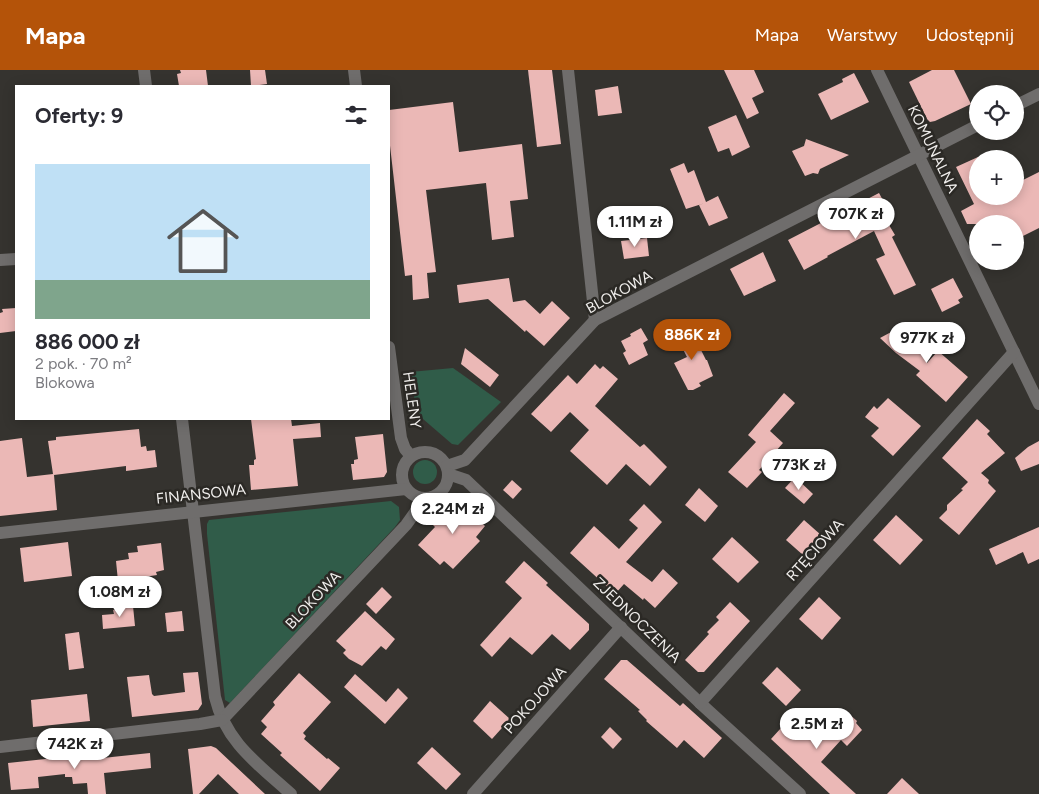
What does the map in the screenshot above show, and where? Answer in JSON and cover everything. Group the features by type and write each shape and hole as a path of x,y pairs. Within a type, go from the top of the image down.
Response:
{"street":[{"path":"144,70 146,85"},
{"path":"354,70 356,85"},
{"path":"568,70 596,320"},
{"name":"KOMUNALNA","path":"877,70 1039,404"},
{"path":"1024,102 1039,94"},
{"name":"BLOKOWA","path":"447,470 465,460 596,320 969,130"},
{"path":"0,260 15,259"},
{"name":"RTĘCIOWA","path":"700,703 1014,352"},
{"name":"HELENY","path":"390,354 401,438 405,449 411,456"},
{"path":"182,420 215,697 222,720 231,737 292,794"},
{"path":"427,451 435,454 442,459 447,470 445,487 440,493 428,498 421,498 411,494 406,489 401,476 405,462 418,452 427,451"},
{"name":"ZJEDNOCZENIA","path":"447,470 466,480 700,703 800,794"},
{"name":"FINANSOWA","path":"0,533 406,489"},
{"name":"BLOKOWA","path":"222,720 406,525 416,511 421,498"},
{"name":"POKOJOWA","path":"473,794 621,627"},
{"path":"0,747 222,720"}],"green space":[{"path":"453,368 501,402 458,445 452,444 423,419 416,408 410,372"},
{"path":"425,460 430,461 436,467 436,477 430,483 425,484 420,483 414,477 413,472 414,467 420,461"},
{"path":"391,501 399,507 400,520 395,527 230,703 225,700 207,534 209,520"}],"building":[{"path":"180,70 206,70 208,85 179,85 177,74 181,73"},
{"path":"250,70 265,70 267,84 251,85"},
{"path":"528,70 552,70 561,144 537,147"},
{"path":"724,70 754,70 764,92 752,98 759,113 747,119"},
{"path":"932,70 954,70 969,100 969,105 930,122 909,82"},
{"path":"854,73 869,102 831,120 818,94 843,82 842,79"},
{"path":"618,86 622,113 598,116 595,90"},
{"path":"453,102 459,152 522,144 528,199 510,201 514,237 492,240 486,183 426,190 436,272 427,273 429,298 413,300 412,275 405,276 390,146 390,110"},
{"path":"736,115 750,147 732,156 729,148 718,152 708,127"},
{"path":"806,139 849,155 820,169 818,174 813,173 805,176 792,151 804,146"},
{"path":"969,161 969,194 956,167"},
{"path":"684,163 688,173 694,170 706,202 718,196 728,218 709,226 699,205 705,203 686,209 670,169"},
{"path":"1039,172 1039,228 1024,236 1024,215 969,215 969,224 967,224 961,211 972,205 1024,205 1024,180"},
{"path":"879,193 892,217 886,220 895,235 892,237 916,285 894,295 876,259 885,255 874,231 804,270 788,240"},
{"path":"647,238 649,256 624,259 621,241"},
{"path":"763,252 776,281 744,296 730,269"},
{"path":"509,278 513,302 525,300 540,314 552,301 570,318 544,346 488,299 459,303 457,285"},
{"path":"953,278 963,297 958,300 960,303 942,312 931,289"},
{"path":"15,308 15,331 0,333 0,313 3,312 2,309"},
{"path":"906,324 927,363 938,351 968,377 946,402 916,375 920,371 880,338"},
{"path":"689,326 707,360 713,376 699,383 701,386 693,390 688,390 674,363 687,357 674,332"},
{"path":"641,328 648,340 643,343 648,355 629,365 623,353 626,351 621,341"},
{"path":"465,348 499,375 490,387 461,364"},
{"path":"595,364 600,369 603,366 618,379 595,406 640,447 644,444 667,467 650,486 626,464 607,485 570,451 589,430 570,412 551,432 531,414 568,375 577,384"},
{"path":"784,393 795,403 770,431 783,443 759,470 762,472 747,488 728,472 756,442 748,435"},
{"path":"888,398 921,426 893,456 871,436 879,428 865,417 874,406 877,409"},
{"path":"977,419 990,431 987,434 1005,453 981,473 989,480 988,483 996,491 959,535 939,518 947,510 947,505 963,490 961,489 968,482 942,458"},
{"path":"251,420 291,420 292,426 320,423 321,437 293,439 298,486 251,490 249,465 254,465 254,460 256,459"},
{"path":"139,429 141,447 146,446 147,451 155,450 157,467 126,471 126,466 54,475 57,510 0,516 0,441 22,438 27,477 53,474 48,441 56,440 56,437"},
{"path":"383,434 387,472 384,477 353,480 351,464 354,464 354,460 358,459 355,437"},
{"path":"1039,441 1039,464 1021,471 1015,458"},
{"path":"795,477 813,494 804,504 785,488"},
{"path":"512,480 522,489 513,499 503,490"},
{"path":"699,488 718,506 705,522 685,505"},
{"path":"459,501 485,526 476,537 480,541 453,569 444,561 440,565 418,545 435,527 431,523 451,502"},
{"path":"644,504 662,522 626,562 652,582 663,569 678,583 655,608 624,584 615,594 570,553 594,526 619,549 638,528 629,520"},
{"path":"896,515 923,540 900,565 873,540"},
{"path":"804,520 821,535 803,555 786,540"},
{"path":"1039,527 1039,559 1028,564 1023,552 996,565 989,549"},
{"path":"732,537 759,562 738,583 712,559"},
{"path":"68,542 72,576 24,582 20,548"},
{"path":"161,543 164,570 156,572 157,575 118,581 116,561 129,559 128,553 138,552 137,546"},
{"path":"524,561 548,583 546,585 589,624 589,630 570,650 552,634 532,655 510,637 492,657 480,645 522,598 505,582"},
{"path":"382,587 392,597 376,614 366,604"},
{"path":"819,597 841,618 822,640 799,619"},
{"path":"730,602 750,621 704,672 698,672 685,660 709,634 707,632 719,620 716,617"},
{"path":"133,606 135,626 103,629 102,615 114,614 113,610 117,608"},
{"path":"182,611 184,631 167,632 165,613"},
{"path":"365,611 395,639 386,650 381,646 362,666 349,659 343,653 346,650 336,641"},
{"path":"79,632 84,668 69,670 65,634"},
{"path":"621,660 627,660 680,706 683,703 722,738 704,758 684,740 677,748 646,721 638,711 640,710 604,679"},
{"path":"777,667 801,690 786,706 762,683"},
{"path":"198,672 202,704 198,710 132,717 127,677 149,675 154,696 185,692 183,673"},
{"path":"299,673 331,702 303,733 306,736 304,739 340,768 320,791 280,755 282,753 261,734 267,727 261,721 275,705 273,702"},
{"path":"355,674 386,702 398,688 408,698 385,724 344,687"},
{"path":"87,694 90,721 33,727 31,700"},
{"path":"490,701 510,719 492,739 473,721"},
{"path":"848,713 857,721 856,723 862,730 847,746 841,740 821,762 856,794 830,794 771,739 791,717 820,743"},
{"path":"610,727 622,739 613,749 601,737"},
{"path":"211,746 216,748 265,794 239,794 218,774 199,794 193,794 188,749"},
{"path":"432,747 461,774 446,790 417,763"},
{"path":"150,753 151,768 104,773 106,794 88,794 87,783 73,784 72,777 65,777 65,774 38,777 39,788 11,790 8,763 92,754 93,759"},
{"path":"902,778 919,794 887,794"}]}
